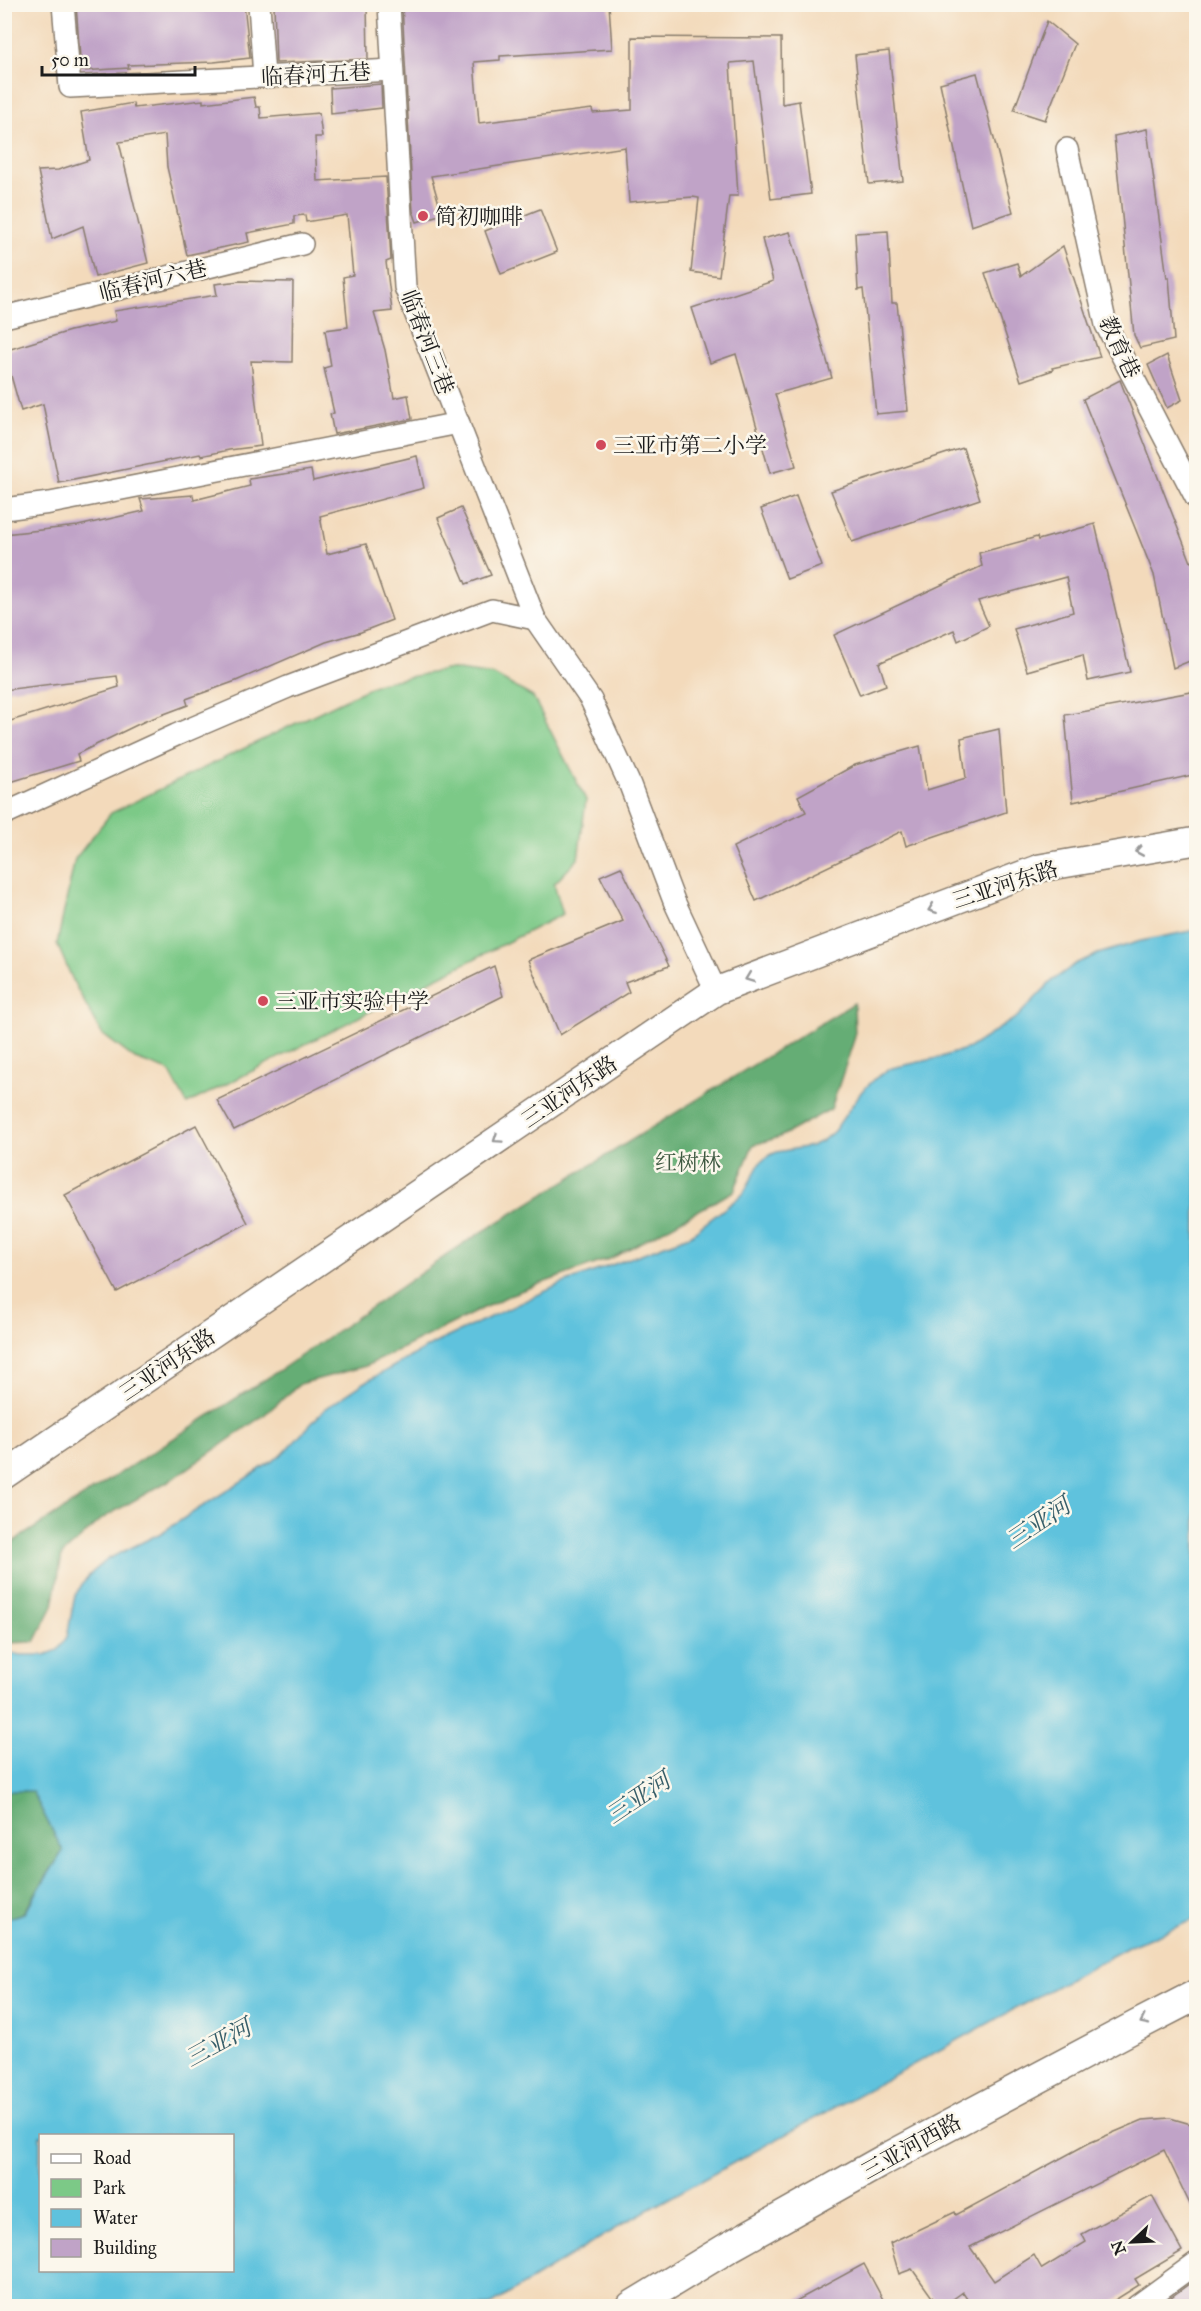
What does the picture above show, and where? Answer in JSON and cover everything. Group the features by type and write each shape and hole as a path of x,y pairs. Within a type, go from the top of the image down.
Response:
{"main road":[{"name":"三亚河西路","path":"632,2307 729,2247 884,2160 1115,2036 1197,1995"},
{"name":"三亚河西路","path":"659,2307 740,2258 1197,2016"}],"street":[{"name":"临春河五巷","path":"63,4 70,87 392,70"},
{"path":"259,4 264,77"},
{"name":"临春河三巷","path":"389,4 405,287 536,619 591,700 630,785 674,901 716,991"},
{"name":"教育巷","path":"1067,149 1106,325 1197,498"},
{"name":"临春河六巷","path":"4,317 302,244"},
{"path":"4,509 95,495 459,423"},
{"path":"4,814 176,735 288,687 492,610 536,619"},
{"name":"三亚河东路","path":"4,1475 716,991 1040,868 1197,841"},
{"path":"1137,2307 1197,2263"}],"green space":[{"path":"451,669 494,675 533,697 586,800 578,859 554,884 563,914 187,1104 169,1071 135,1059 102,1034 75,985 57,944 75,859 111,813 379,683"},
{"name":"红树林","path":"854,1003 855,1037 831,1109 780,1137 753,1145 734,1191 612,1258 512,1294 366,1366 300,1384 264,1415 177,1476 103,1518 62,1555 53,1606 35,1642 5,1643 5,1547 283,1368 466,1242"},
{"path":"4,1791 32,1791 63,1851 23,1913 5,1919"}],"water":[{"name":"三亚河","path":"1196,930 1196,1919 1130,1946 631,2219 489,2306 5,2306 5,1919 24,1913 63,1851 32,1791 5,1791 5,1652 45,1655 58,1650 67,1637 75,1595 88,1576 108,1559 161,1533 282,1455 325,1409 364,1383 435,1343 561,1284 689,1236 743,1194 760,1163 768,1156 777,1152 811,1146 822,1141 834,1131 862,1091 877,1077 892,1068 938,1058 969,1048 1017,1017 1053,980 1077,963 1141,941"}],"building":[{"path":"76,4 244,4 250,58 214,62 128,65 129,68 81,71"},
{"path":"367,4 368,59 276,63 274,5"},
{"path":"402,4 609,4 612,49 500,56 500,60 474,62 479,123 592,109 593,113 632,110 632,37 781,38 782,104 799,101 811,194 771,199 754,61 730,63 738,196 729,196 719,276 691,272 699,198 629,202 625,147 431,176 442,214 417,222 413,211"},
{"path":"1047,21 1075,44 1045,120 1014,110"},
{"path":"889,51 903,181 869,184 855,55"},
{"path":"977,73 1013,212 971,226 940,83"},
{"path":"381,84 382,108 331,114 330,88"},
{"path":"254,97 256,107 260,107 261,118 319,113 322,137 315,137 317,181 386,177 391,260 386,262 392,311 374,313 385,350 394,398 408,395 412,419 334,434 330,414 334,413 324,368 331,366 325,330 348,327 343,277 353,275 347,215 306,222 305,215 294,216 294,224 247,233 249,242 187,255 167,167 165,135 119,142 148,263 95,277 83,226 52,239 38,171 58,170 89,160 81,112 133,103 134,108"},
{"path":"1147,129 1167,278 1169,277 1174,340 1140,348 1134,335 1114,136"},
{"path":"540,209 557,252 501,274 485,231"},
{"path":"888,231 892,303 897,303 908,411 876,414 863,289 858,290 855,233"},
{"path":"790,232 832,378 775,394 796,466 770,473 736,354 710,363 692,308 773,281 762,239"},
{"path":"1063,246 1100,357 1052,368 1053,370 1021,381 985,273 1017,263 1021,276"},
{"path":"240,281 293,282 292,362 251,361 261,446 201,456 200,454 59,483 43,404 21,411 4,351 70,331 116,321 114,311 217,295 215,284"},
{"path":"1167,355 1182,400 1167,408 1148,365"},
{"path":"1120,380 1191,562 1193,561 1197,586 1197,658 1173,668 1154,575 1083,399"},
{"path":"963,448 980,499 852,542 831,491"},
{"path":"417,456 424,488 320,516 327,554 366,544 392,620 326,642 236,681 186,699 188,705 143,722 77,754 79,761 4,784 4,723 119,687 117,676 4,690 4,534 78,526 144,511 140,499 193,495 194,500 250,486 249,479 311,470 313,481"},
{"path":"796,496 822,566 787,579 761,509"},
{"path":"461,508 491,575 466,584 438,518"},
{"path":"1095,524 1130,672 1088,681 1083,655 1027,671 1014,629 1073,612 1066,577 978,601 989,626 958,641 954,630 879,663 886,685 860,695 834,635 982,566 979,553"},
{"path":"1197,691 1197,774 1073,802 1065,715"},
{"path":"999,729 1006,812 906,846 902,831 756,901 733,847 806,812 798,796 855,765 920,746 927,790 966,778 961,738"},
{"path":"621,867 669,966 625,982 629,992 560,1035 528,960 623,921 600,876"},
{"path":"494,966 503,996 234,1130 217,1100"},
{"path":"196,1125 248,1223 117,1292 65,1195"},
{"path":"1170,2118 1194,2125 1197,2131 1197,2219 1164,2150 970,2247 994,2281 1034,2255 1042,2269 1086,2242 1082,2234 1152,2196 1182,2251 1135,2279 1139,2285 1104,2307 973,2307 963,2292 939,2307 912,2269 899,2274 890,2243 955,2212 956,2215 1089,2143 1143,2120"},
{"path":"864,2264 887,2307 785,2307"},
{"path":"1197,2278 1197,2307 1159,2307 1174,2295"}],"place":[{"name":"简初咖啡","path":"423,216"},
{"name":"三亚市第二小学","path":"601,445"},
{"name":"三亚市实验中学","path":"263,1001"}]}
